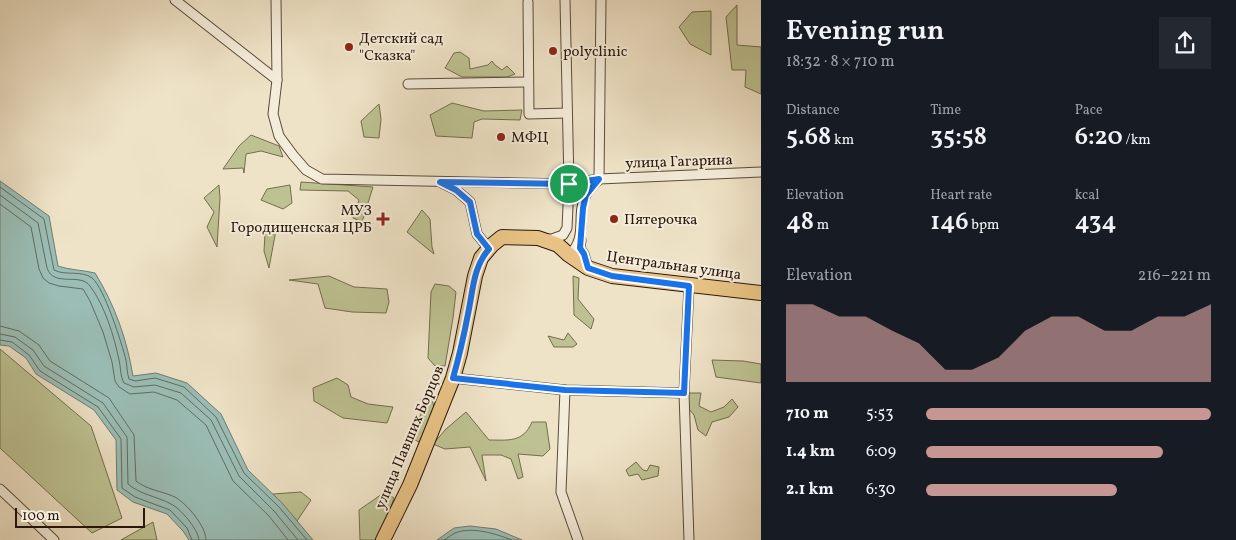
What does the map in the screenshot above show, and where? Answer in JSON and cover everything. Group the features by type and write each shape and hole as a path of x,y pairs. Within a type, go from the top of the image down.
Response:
{"main road":[{"name":"Центральная улица","path":"485,253 502,237 538,238 558,245 588,268 612,276 761,293"},
{"name":"улица Павших Борцов","path":"383,540 410,485 453,378 460,353 474,276 485,253"}],"street":[{"path":"175,0 277,80"},
{"name":"улица Гагарина","path":"276,0 277,80 273,114 279,136 306,170 322,179 569,184 599,179 761,172"},
{"path":"538,238 552,239 563,235 567,228 569,184 565,0"},
{"path":"588,268 580,248 583,208 586,195 599,179 601,0"},
{"path":"528,2 529,114 567,113"},
{"path":"408,84 528,82"},
{"path":"440,182 456,190 470,202 477,234 485,253"},
{"path":"563,235 569,255 575,250 581,238"},
{"path":"689,286 684,393 689,540"},
{"name":"улица Павших Борцов","path":"453,378 565,390 684,393"},
{"path":"565,390 561,492 578,540"},
{"path":"0,489 54,540"}],"green space":[{"path":"737,5 737,45 761,47 761,94 745,87 746,70 732,70 726,17"},
{"path":"711,11 711,55 690,44 679,27 692,12"},
{"path":"460,52 469,58 470,69 488,65 492,61 502,70 507,66 515,74 507,77 462,77 445,68 454,53"},
{"path":"452,103 484,111 522,110 520,120 482,119 474,122 472,138 436,136 430,115"},
{"path":"379,104 381,119 379,138 364,137 361,121"},
{"path":"251,135 279,146 283,157 261,151 246,154 244,173 243,168 223,169 239,146"},
{"path":"301,182 373,187 362,222 353,218 359,200 348,191 300,190"},
{"path":"219,185 217,247 207,227 214,212 204,198"},
{"path":"290,185 292,203 283,209 261,200 267,189"},
{"path":"422,210 430,219 434,254 407,232"},
{"path":"276,230 269,268 264,251 265,234"},
{"path":"329,276 354,287 387,289 389,302 386,313 352,312 325,308 318,284 289,280"},
{"path":"573,276 579,278 578,299 594,319 591,329 574,315"},
{"path":"435,284 449,286 456,292 445,366 435,366 428,358 431,292"},
{"path":"568,333 577,344 573,347 554,347 548,336 564,340"},
{"path":"0,349 91,426 122,518 92,533 0,448"},
{"path":"712,360 743,361 761,364 761,383 716,377"},
{"path":"337,378 348,385 351,397 368,404 393,407 387,423 343,418 314,401 313,388"},
{"path":"684,393 701,393 699,406 711,412 724,407 732,399 738,407 729,417 712,422 706,436 698,430 694,415 688,408"},
{"path":"432,398 435,413 419,442 411,438 423,409 421,399"},
{"path":"466,412 489,440 514,439 524,434 532,422 546,422 550,449 543,456 518,454 523,477 518,479 511,459 501,455 482,455 486,481 470,447 445,449 433,444 446,429"},
{"path":"636,462 643,470 647,471 650,465 659,467 658,476 642,480 638,474 629,476 626,470"},
{"path":"301,492 311,500 297,521 273,494"},
{"path":"385,492 394,498 379,540 360,540 359,510"},
{"path":"153,522 157,540 121,540"}],"water":[{"path":"0,181 49,216 58,266 95,273 109,298 119,323 133,376 156,373 187,383 221,414 248,470 283,504 313,540 189,540 167,514 133,502 117,490 116,440 94,410 36,374 26,358 9,346 0,345"},
{"path":"470,526 496,529 522,540 437,540 454,528"}],"place":[{"name":"Детский сад \"Сказка\"","path":"349,47"},
{"name":"polyclinic","path":"553,51"},
{"name":"МФЦ","path":"501,137"},
{"name":"МУЗ Городищенская ЦРБ","path":"383,219"},
{"name":"Пятерочка","path":"614,219"}],"route":[{"path":"599,179 586,195 583,208 580,248 588,268 612,276 689,286 684,393 565,390 453,378 460,353 474,276 481,258 489,249 477,234 475,217 470,202 456,190 440,182 569,184 599,179"}]}
